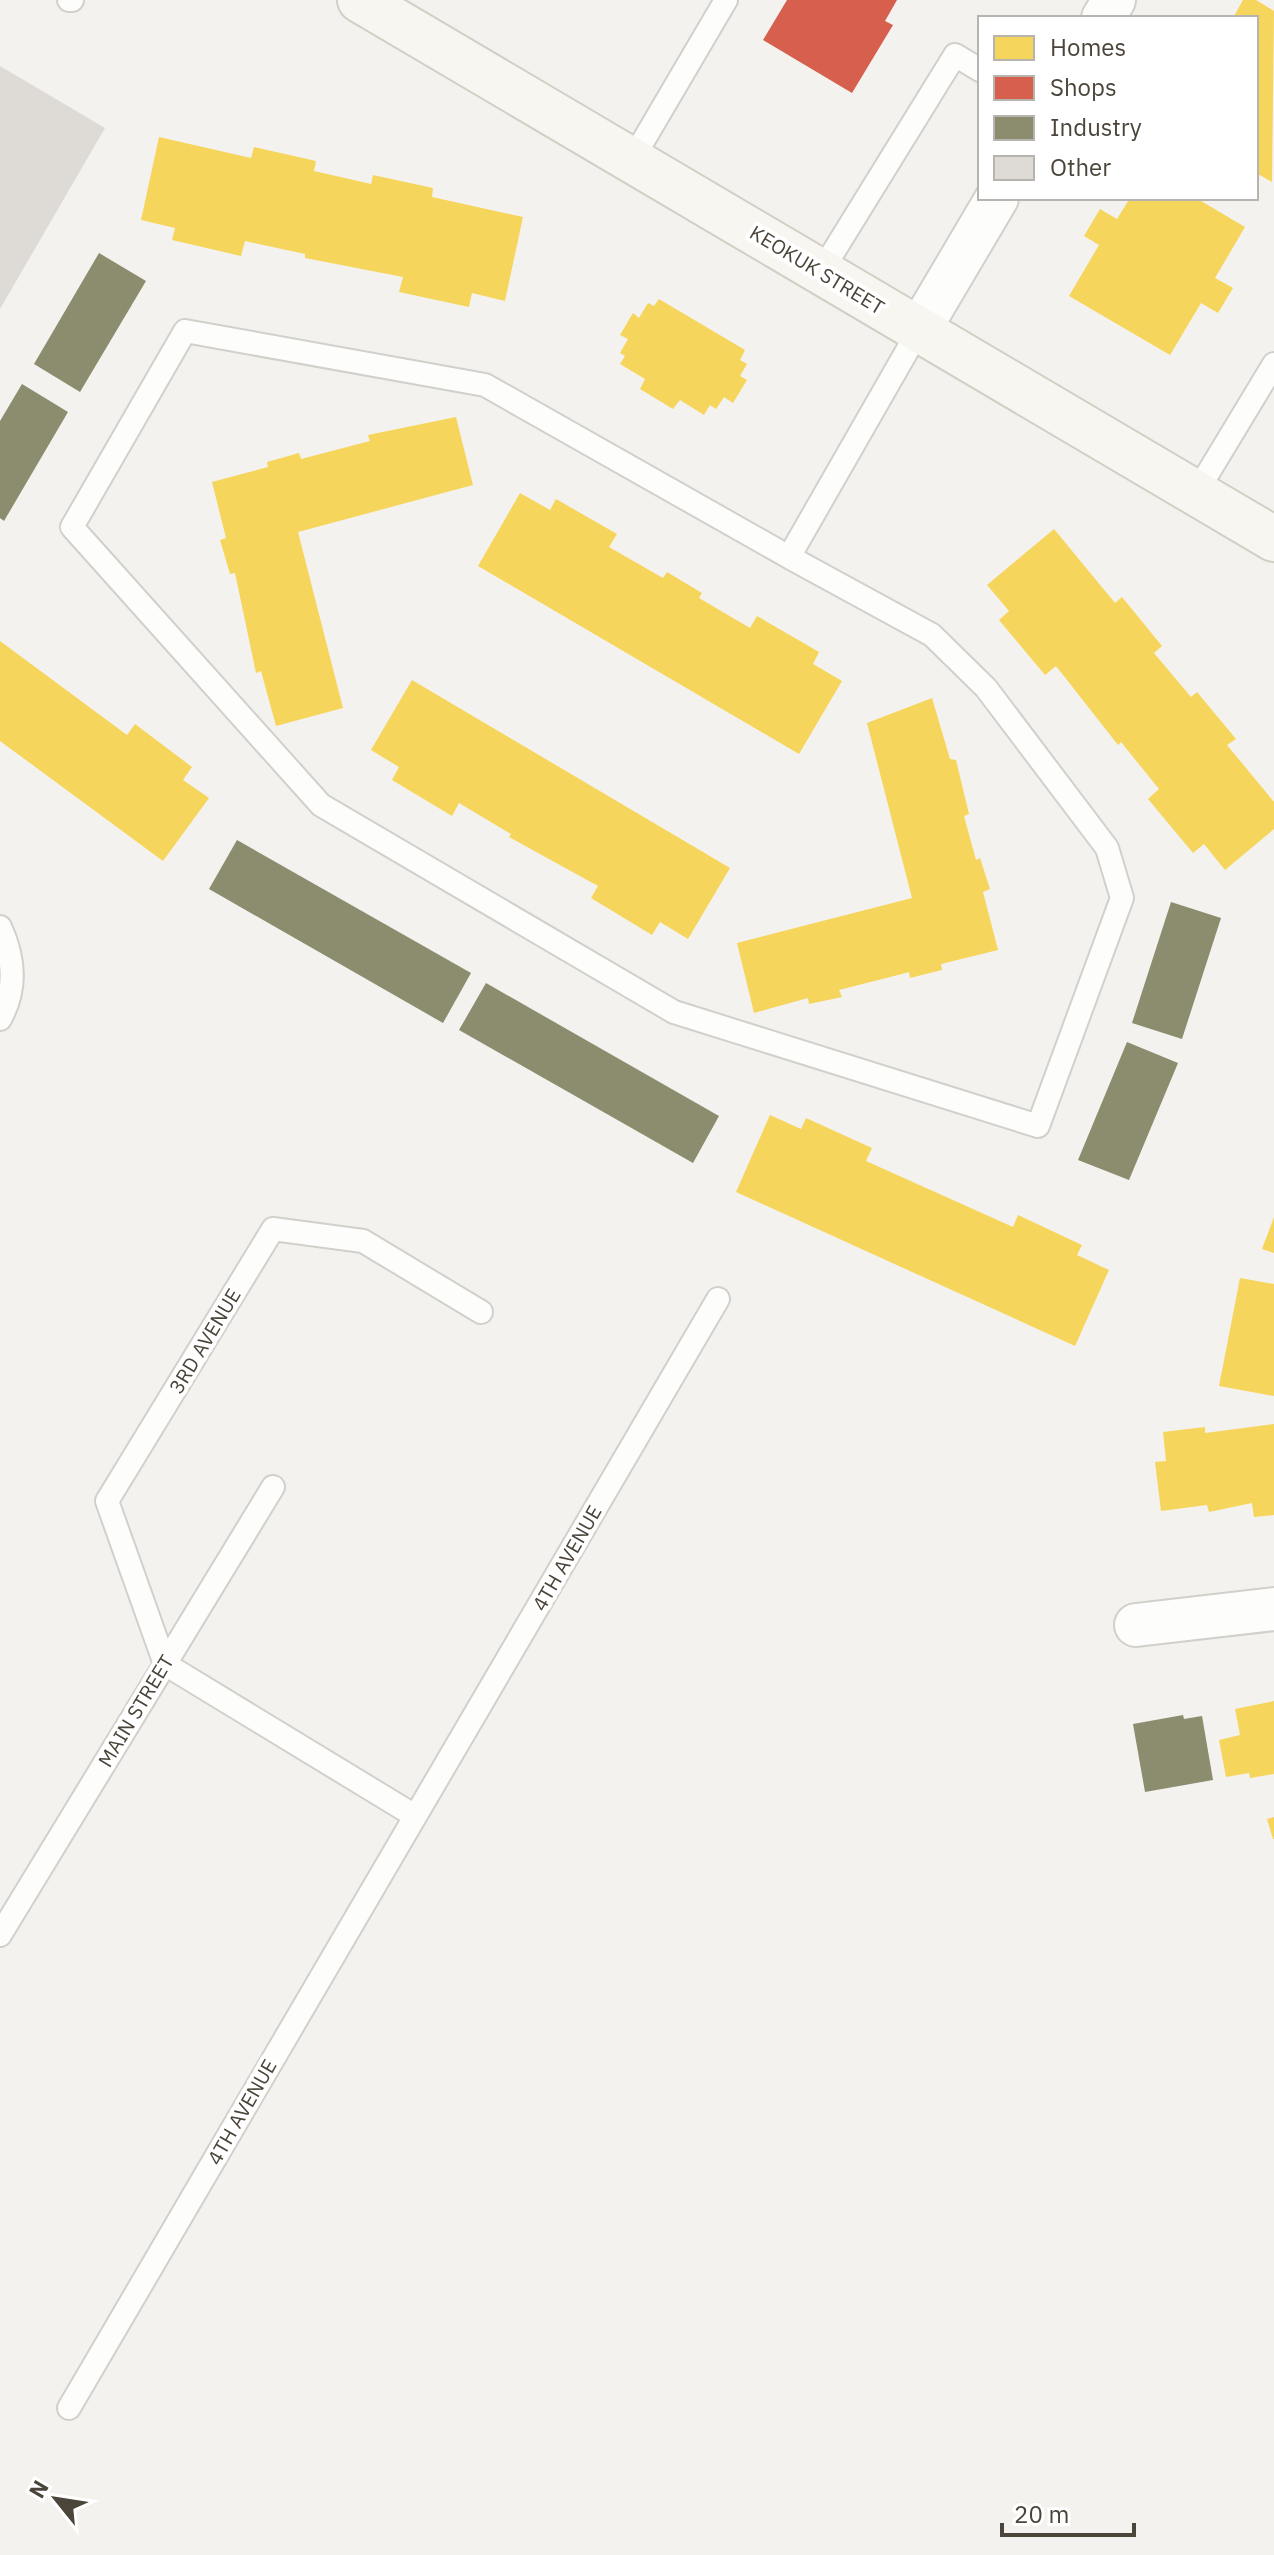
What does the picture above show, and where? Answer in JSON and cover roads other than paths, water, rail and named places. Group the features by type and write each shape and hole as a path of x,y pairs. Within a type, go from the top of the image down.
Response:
{"street":[{"name":"KEOKUK STREET","path":"360,0 1274,539"},
{"path":"919,330 996,200"},
{"path":"1136,1625 1274,1609"}],"lane":[{"path":"632,160 726,0"},
{"path":"821,272 955,55 978,69"},
{"path":"789,557 919,330"},
{"path":"185,331 485,385 789,557 932,635 986,688 1107,848 1122,898 1038,1126 674,1012 321,805 72,527 185,331"},
{"path":"1196,493 1274,364"},
{"path":"0,927 10,947 13,979 0,1019"},
{"name":"3RD AVENUE","path":"165,1664 107,1501 273,1229 363,1241 481,1312"},
{"name":"4TH AVENUE","path":"69,2408 718,1299"},
{"name":"MAIN STREET","path":"0,1935 273,1487"},
{"path":"165,1664 415,1816"}]}
